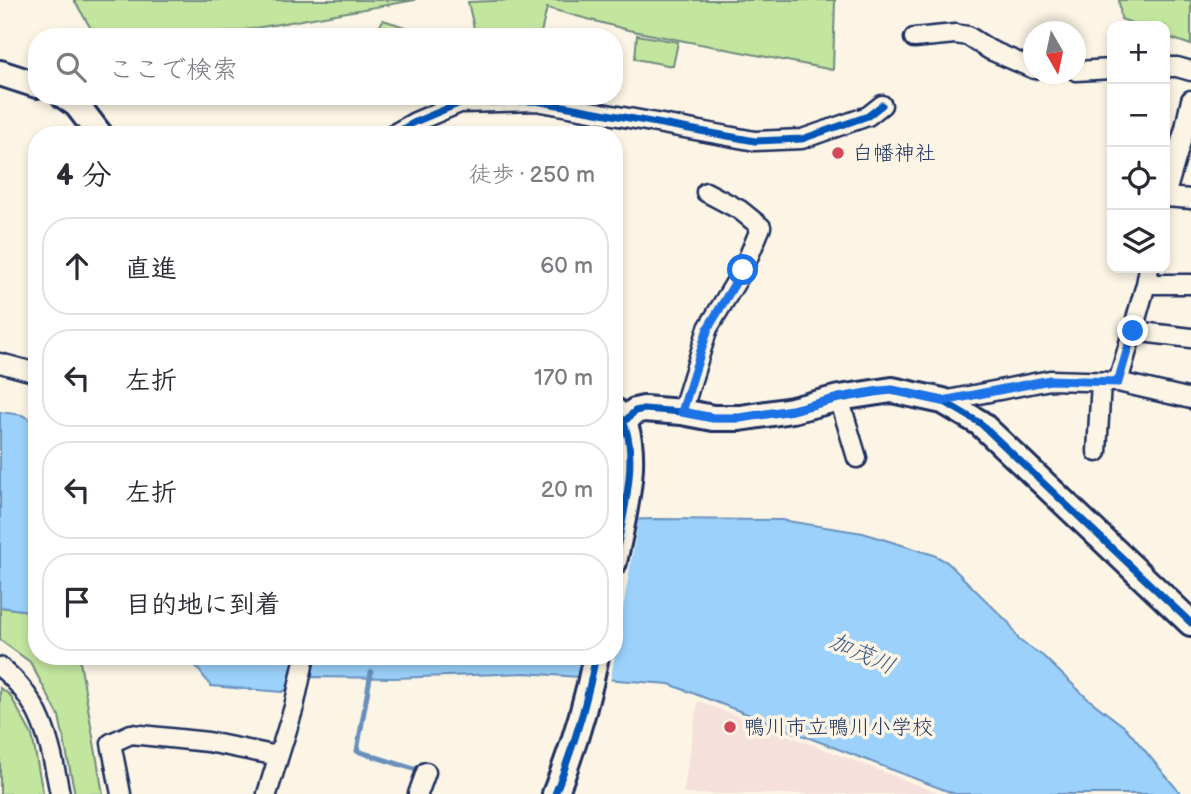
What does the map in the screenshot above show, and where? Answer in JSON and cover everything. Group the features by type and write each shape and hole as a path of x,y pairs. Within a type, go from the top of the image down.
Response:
{"street":[{"path":"914,38 955,34 968,36 990,50 1023,64"},
{"path":"1170,67 1191,71"},
{"path":"1086,70 1107,69"},
{"path":"0,73 28,82"},
{"path":"1170,182 1188,128 1191,100"},
{"path":"78,105 93,126"},
{"path":"408,126 455,105"},
{"path":"558,105 755,141 802,139 868,116 882,105"},
{"path":"682,412 708,328 743,270 761,227 740,210 706,192"},
{"path":"1170,197 1191,199"},
{"path":"1097,452 1109,382 1133,331 1148,276 1191,284"},
{"path":"1133,331 1191,338"},
{"path":"0,363 28,371"},
{"path":"943,401 1050,380 1109,382 1191,398"},
{"path":"623,415 638,410 682,412 713,418 740,418 892,390 943,401 980,423 1191,623"},
{"path":"839,398 857,458"},
{"path":"623,429 630,451 623,495"},
{"path":"267,794 294,707 303,665"},
{"path":"555,794 566,766 594,665"},
{"path":"0,667 26,691 42,721 50,743 60,794"},
{"path":"121,794 111,743 131,734 208,742 278,756"},
{"path":"418,794 426,772"}],"shaded area":[{"name":"鴨川市立鴨川小学校","path":"698,701 941,794 683,794"}],"green space":[{"path":"74,0 415,0 256,28 91,28"},
{"path":"835,0 833,70 628,30 547,8 542,28 474,28 468,2"},
{"path":"1119,0 1191,0 1191,45 1170,38 1170,21 1121,19"},
{"path":"383,20 409,28 379,28"},
{"path":"637,35 678,42 673,66 635,59"},
{"path":"0,607 28,611 28,661 0,640"},
{"path":"32,665 81,665 103,794 75,794 59,716"},
{"path":"0,688 10,695 32,735 43,794 0,794"}],"water":[{"path":"0,412 28,418 28,611 0,607"},
{"name":"加茂川","path":"623,520 781,520 863,533 934,555 947,562 1009,623 1019,640 1043,656 1087,698 1126,728 1181,794 955,794 669,684 526,673 395,678 311,677 282,692 211,686 195,665 623,665"}],"pier":[{"path":"639,516 623,608 623,517"},
{"path":"590,665 613,665 610,683 603,683"}],"waterway":[{"path":"371,672 357,751 417,770"}],"cycle path":[{"path":"408,126 455,105"},
{"path":"558,105 755,141 802,139 868,116 882,105"},
{"path":"625,421 635,411 644,409 713,418 740,418 892,390 943,401 980,423 1191,623"},
{"path":"623,422 630,460 623,519"},
{"path":"555,794 579,726 594,665"}],"place":[{"name":"白幡神社","path":"838,153"},
{"name":"鴨川市立鴨川小学校","path":"730,727"}],"route":[{"path":"743,270 708,328 682,412 727,419 792,410 879,391 892,390 943,401 1050,380 1118,382 1133,331"}]}
